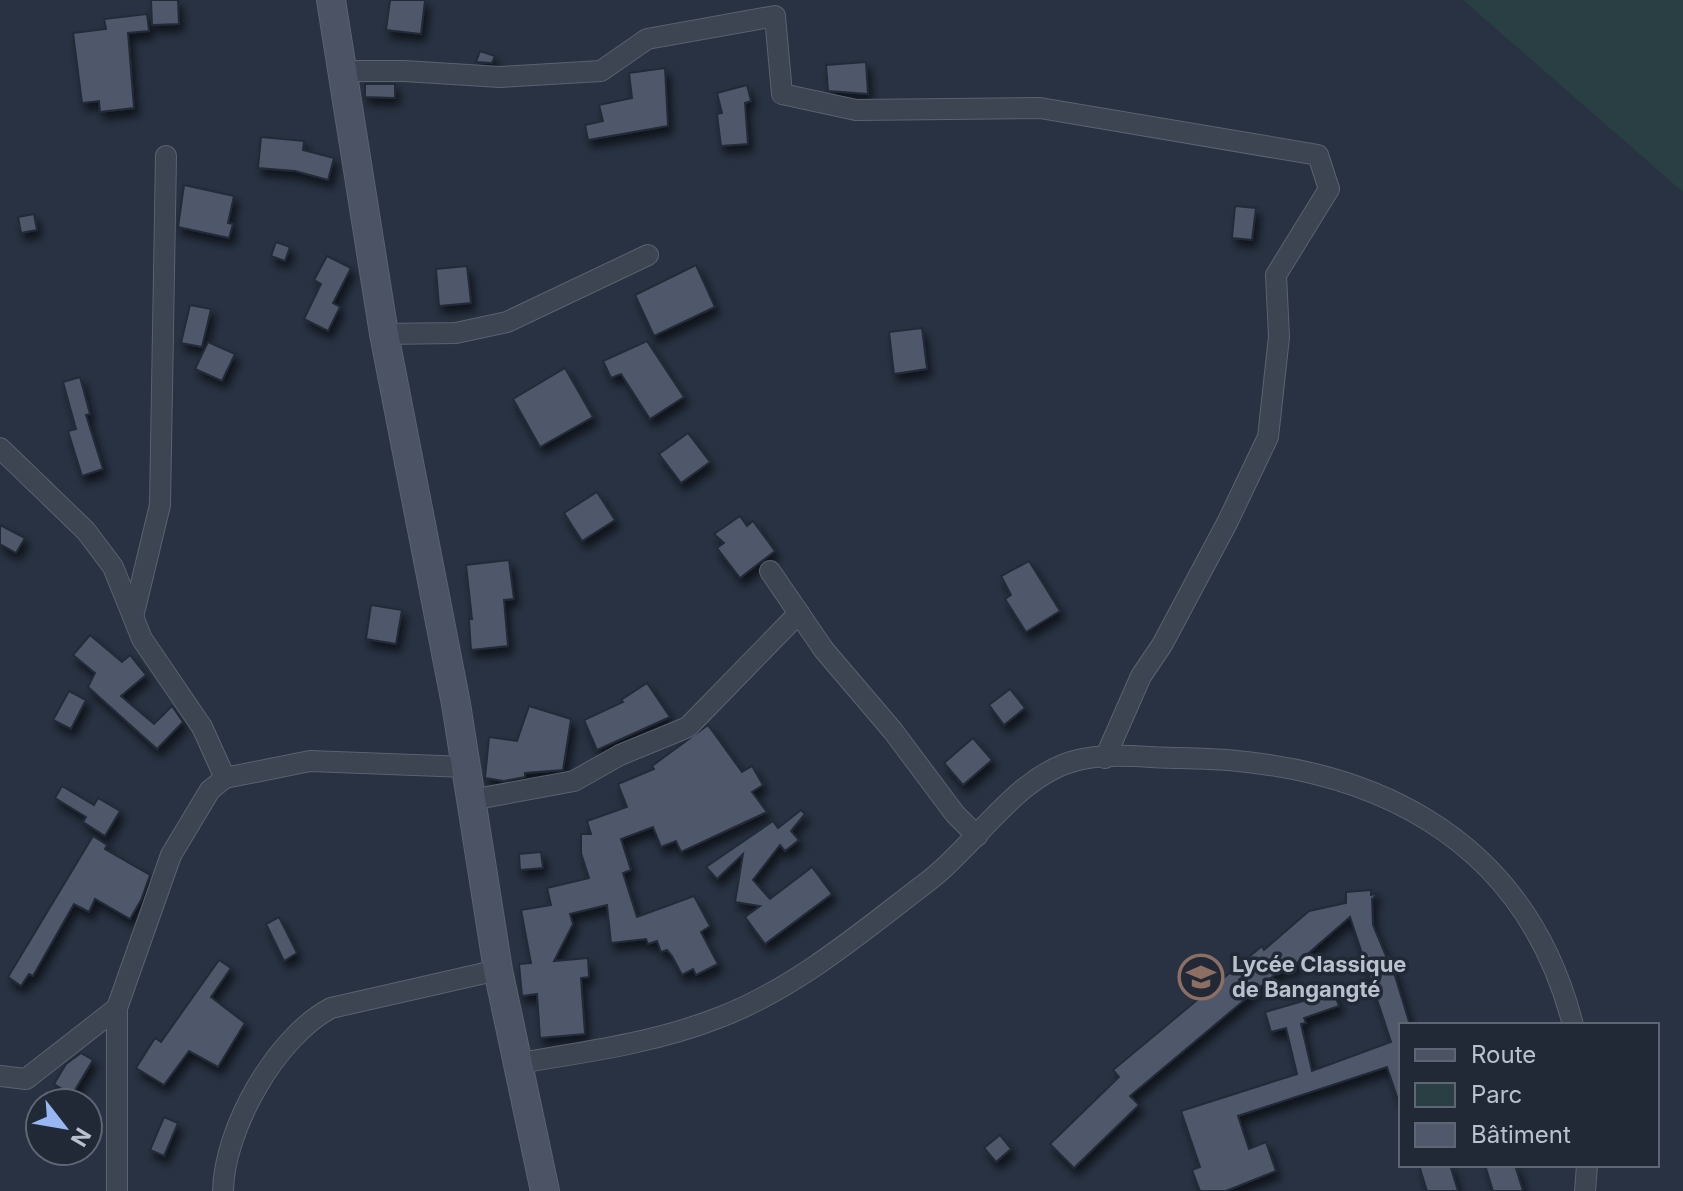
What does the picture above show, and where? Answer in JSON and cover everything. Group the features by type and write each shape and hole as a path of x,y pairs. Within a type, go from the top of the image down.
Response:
{"street":[{"path":"331,0 384,334 466,767 498,970 545,1191"},
{"path":"341,71 500,77 601,71 647,39 775,16 782,94 856,110 1040,108 1318,155 1329,189 1276,275 1279,337 1268,437 1227,523 1162,645 1141,676 1105,758"},
{"path":"134,613 160,505 166,156"},
{"path":"384,334 483,330 507,322 648,255"},
{"path":"1,450 86,531 113,567 142,639 196,717 225,778"},
{"path":"770,571 824,650 893,731 955,814 977,836"},
{"path":"471,800 574,781 620,755 688,727 799,613"},
{"path":"519,1063 618,1046 689,1028 767,995 863,931 933,878 1031,784 1077,760 1105,758 1240,761 1365,788 1406,807 1444,831 1493,873 1529,914 1545,945 1572,1023"},
{"path":"117,1191 117,1008 171,855 203,799 225,778 310,761 466,767"},
{"path":"223,1191 225,1163 237,1125 293,1037 312,1018 331,1008 498,970"},
{"path":"0,1076 26,1079 117,1008"},
{"path":"1585,1191 1587,1167"}],"green space":[{"path":"1463,0 1683,0 1683,192"}],"building":[{"path":"151,0 178,0 179,24 152,25"},
{"path":"390,0 425,0 421,34 386,30"},
{"path":"147,14 149,31 128,33 134,108 100,112 99,101 82,103 73,33 106,29 104,19"},
{"path":"480,51 495,56 492,63 476,62"},
{"path":"866,62 868,94 828,91 826,65"},
{"path":"665,68 668,126 588,140 585,125 603,121 599,105 632,98 629,73"},
{"path":"365,84 395,84 395,98 365,97"},
{"path":"747,85 751,101 745,103 748,144 721,146 717,114 722,113 717,93"},
{"path":"261,137 304,141 303,150 334,158 328,180 295,171 258,168"},
{"path":"184,185 234,196 228,223 233,224 229,238 178,227"},
{"path":"1235,206 1256,208 1252,240 1232,238"},
{"path":"34,214 37,230 21,233 18,217"},
{"path":"276,242 290,247 285,261 271,256"},
{"path":"327,256 351,268 333,303 340,307 328,331 304,319 321,284 314,280"},
{"path":"696,265 715,307 654,336 635,295"},
{"path":"467,266 471,303 439,306 436,269"},
{"path":"190,305 211,309 202,347 181,343"},
{"path":"922,328 927,369 894,374 889,332"},
{"path":"647,341 684,397 650,419 621,374 611,378 603,361"},
{"path":"208,342 235,354 222,381 195,369"},
{"path":"565,368 593,417 540,447 513,399"},
{"path":"80,377 90,414 86,415 103,469 82,476 68,431 76,429 63,382"},
{"path":"688,433 710,462 681,483 659,454"},
{"path":"597,492 615,520 582,541 564,513"},
{"path":"740,516 747,526 753,521 775,551 740,578 717,548 724,543 714,534"},
{"path":"0,525 25,538 16,553 0,544"},
{"path":"509,560 514,599 504,600 508,646 471,650 469,619 472,619 466,565"},
{"path":"1029,561 1060,611 1026,632 1005,599 1011,595 1001,576"},
{"path":"371,605 402,610 396,644 366,639"},
{"path":"90,635 122,662 130,655 146,675 121,696 154,724 172,706 183,722 157,749 88,687 95,673 73,655"},
{"path":"647,683 670,717 597,750 584,720 623,702 621,700"},
{"path":"1010,689 1025,708 1004,725 989,705"},
{"path":"69,691 86,700 71,729 53,720"},
{"path":"529,706 571,719 563,770 525,773 525,777 504,781 485,778 489,737 517,741"},
{"path":"708,725 742,772 752,766 763,785 752,792 767,812 681,852 676,841 661,847 653,827 621,839 631,870 623,873 637,917 694,896 710,926 701,932 718,964 696,975 693,969 682,975 667,950 661,952 657,941 648,944 646,939 611,943 607,905 570,914 573,924 554,961 588,958 589,977 581,978 585,1034 540,1038 537,994 522,996 519,964 531,963 521,910 551,905 547,888 589,878 581,853 581,834 591,834 587,821 627,807 618,784 654,769 652,766"},
{"path":"973,738 992,760 963,785 944,763"},
{"path":"62,786 94,805 98,798 120,811 105,836 83,822 86,817 55,798"},
{"path":"801,810 805,814 791,831 799,840 785,851 780,845 753,880 770,899 812,867 832,894 765,944 745,917 760,906 735,902 743,854 717,879 706,867 773,821 778,828"},
{"path":"93,836 107,845 105,849 150,875 141,900 130,919 95,899 89,912 74,904 33,976 29,974 21,986 8,977"},
{"path":"541,852 543,868 520,870 519,854"},
{"path":"1371,890 1371,895 1379,893 1372,899 1373,925 1386,956 1389,956 1409,1023 1399,1023 1399,1100 1387,1067 1238,1116 1249,1149 1266,1142 1276,1171 1226,1191 1200,1191 1192,1170 1200,1167 1181,1111 1297,1074 1286,1028 1271,1032 1265,1012 1334,992 1339,1006 1304,1018 1306,1023 1301,1024 1312,1071 1391,1042 1350,917 1288,971 1285,967 1266,982 1130,1096 1139,1105 1074,1168 1050,1144 1119,1077 1113,1070 1262,946 1264,950 1309,911 1346,903 1346,892"},
{"path":"279,917 297,953 284,961 266,924"},
{"path":"219,960 231,968 211,997 245,1023 218,1067 189,1051 164,1085 136,1068 155,1038 161,1042"},
{"path":"81,1053 93,1060 77,1087 54,1084 66,1064"},
{"path":"164,1117 178,1123 164,1156 150,1150"},
{"path":"1000,1135 1011,1149 996,1162 984,1148"},
{"path":"1420,1167 1451,1167 1458,1191 1427,1191"},
{"path":"1486,1167 1516,1167 1523,1191 1493,1191"}],"place":[{"name":"Lycée Classique de Bangangté","path":"1201,977"}]}
